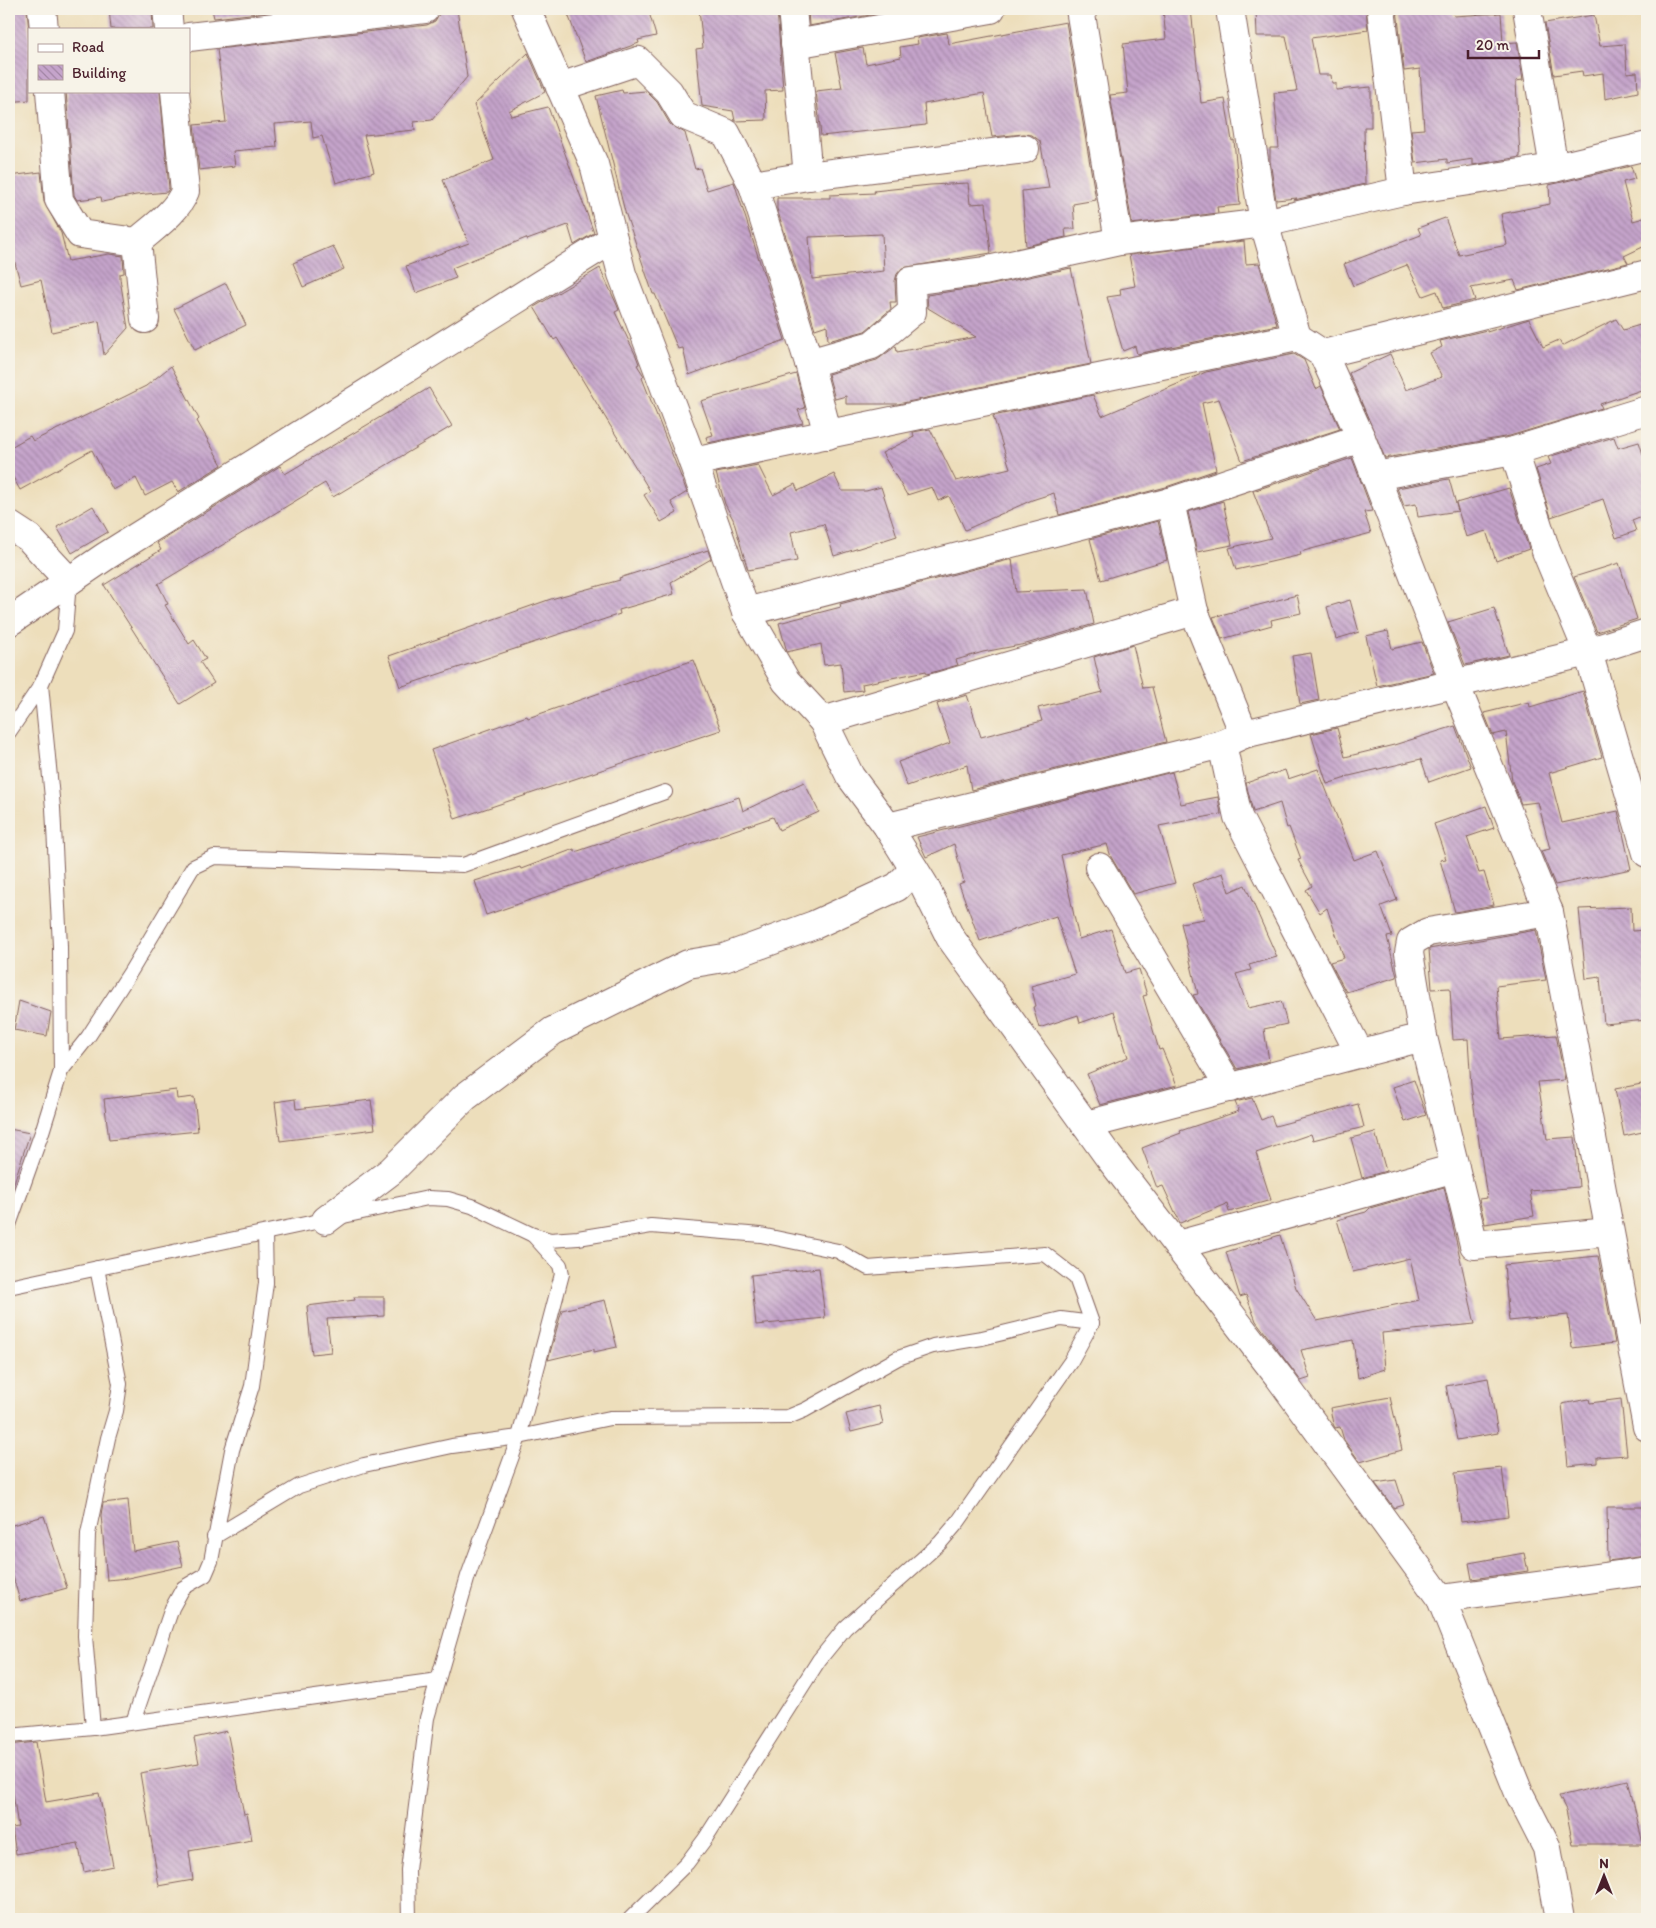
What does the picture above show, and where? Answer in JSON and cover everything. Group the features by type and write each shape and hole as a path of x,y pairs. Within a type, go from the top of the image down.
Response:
{"street":[{"path":"42,9 44,28"},
{"path":"167,9 169,28"},
{"path":"190,37 425,9"},
{"path":"792,9 808,176"},
{"path":"795,44 991,9"},
{"path":"1080,9 1119,241"},
{"path":"1230,9 1264,223 1297,337 1324,354 1361,438 1455,684 1549,912 1647,1427"},
{"path":"1381,9 1403,191"},
{"path":"1527,9 1554,168"},
{"path":"530,19 594,164 622,274 693,462 746,612 786,681 823,721 850,776 888,827 914,869 950,936 1086,1125 1279,1377 1441,1599 1520,1793 1547,1848 1560,1919"},
{"path":"560,87 638,61 669,92 683,115 726,133 753,185 809,362 828,435"},
{"path":"50,92 59,200 80,234 137,242 176,208 185,191 175,92"},
{"path":"809,362 872,345 912,312 911,281 984,271 1119,241 1264,223 1403,191 1554,168 1647,146"},
{"path":"753,185 808,176 1025,149"},
{"path":"9,622 69,581 613,239"},
{"path":"137,242 145,319"},
{"path":"1324,354 1647,274"},
{"path":"693,462 1297,337"},
{"path":"1375,476 1514,451 1647,410"},
{"path":"746,612 1170,502 1361,438"},
{"path":"1514,451 1546,551 1588,652 1647,853"},
{"path":"1170,502 1194,611 1233,739 1238,817 1360,1054"},
{"path":"9,525 29,538 69,581"},
{"path":"823,721 1194,611"},
{"path":"888,827 1233,739 1588,652 1647,633"},
{"path":"1099,867 1230,1088"},
{"path":"326,1220 391,1170 465,1097 553,1031 688,964 724,958 814,925 897,887 914,869"},
{"path":"1549,912 1428,932 1411,942 1409,953 1423,1037 1474,1245 1609,1232"},
{"path":"1086,1125 1423,1037"},
{"path":"1178,1245 1455,1168"},
{"path":"1441,1599 1647,1571"}],"lane":[{"path":"9,732 41,685 65,631 69,581"},
{"path":"9,1225 61,1070 60,946 53,808 41,685"},
{"path":"61,1070 88,1036 136,963 193,866 200,862 214,858 462,865 665,792"},
{"path":"9,1287 428,1198 448,1199 472,1206 550,1240 578,1238 651,1226 761,1235 838,1251 868,1268 1045,1254 1076,1278 1092,1323 1072,1361 958,1522 940,1543 845,1628 819,1660 691,1857 630,1919"},
{"path":"133,1722 172,1608 183,1588 205,1575 210,1561 232,1450 252,1386 266,1283 265,1233"},
{"path":"409,1919 408,1870 427,1718 468,1576 519,1437 562,1274 560,1265 533,1234"},
{"path":"93,1728 85,1636 88,1534 108,1438 116,1411 120,1384 97,1268"},
{"path":"214,1536 299,1486 364,1465 452,1446 519,1437 610,1418 788,1417 806,1410 898,1358 933,1346 982,1338 1061,1319 1092,1323"},
{"path":"9,1736 93,1728 438,1680"}],"building":[{"path":"9,9 27,9 29,100 9,102"},
{"path":"109,9 152,9 153,28 111,28"},
{"path":"212,9 294,9 214,18"},
{"path":"457,9 467,77 432,120 414,122 415,130 364,135 374,172 336,183 322,136 313,138 311,121 275,124 277,147 233,151 235,166 199,170 194,125 226,122 217,49 427,25 435,21 440,12"},
{"path":"566,9 648,9 656,36 638,40 639,43 586,62"},
{"path":"699,9 777,9 783,90 765,91 766,120 735,121 733,111 702,106 696,49 703,48"},
{"path":"808,9 893,9 893,11 809,26"},
{"path":"1163,9 1191,9 1201,103 1225,99 1232,141 1234,140 1240,205 1217,207 1218,213 1132,224 1110,95 1128,93 1123,44 1166,39"},
{"path":"1256,9 1366,9 1368,30 1311,38 1318,75 1331,75 1332,83 1336,83 1336,90 1371,87 1371,127 1364,127 1365,184 1294,200 1297,198 1276,200 1270,161 1270,148 1279,148 1274,93 1297,91 1286,36 1257,36"},
{"path":"1397,9 1452,9 1454,16 1501,13 1503,43 1517,42 1523,80 1516,81 1520,157 1473,165 1473,159 1447,163 1447,159 1415,163 1411,130 1424,129 1420,69 1404,71"},
{"path":"1594,15 1600,46 1625,44 1627,73 1637,72 1638,92 1605,99 1603,73 1583,76 1582,71 1554,75 1545,23"},
{"path":"1066,22 1096,200 1073,204 1075,229 1065,229 1066,237 1026,246 1022,191 1049,188 1040,141 1032,135 1024,134 992,137 984,93 924,104 926,125 821,136 816,91 842,88 835,53 863,48 866,64 901,57 900,47 918,44 917,38 947,33 949,44"},
{"path":"528,53 545,92 509,111 511,116 548,107 594,233 574,245 568,225 527,240 526,238 452,268 456,278 416,293 406,266 469,243 443,180 494,160 474,105"},
{"path":"622,90 623,93 646,91 657,102 670,124 685,133 695,169 700,168 707,190 734,182 785,340 689,375 683,348 678,349 655,294 653,294 625,212 596,96"},
{"path":"66,92 160,92 169,188 167,192 136,195 102,202 101,197 77,200 74,195"},
{"path":"1631,166 1635,179 1623,182 1633,221 1647,217 1647,245 1624,256 1628,263 1518,290 1514,280 1471,288 1475,300 1443,308 1437,291 1423,296 1407,265 1353,286 1344,264 1421,235 1418,228 1445,218 1459,255 1507,245 1501,214 1550,204 1549,185"},
{"path":"41,172 44,202 61,233 68,261 109,254 123,256 124,273 120,274 120,279 128,328 104,355 99,321 52,332 41,280 21,285 9,241 9,176"},
{"path":"968,183 970,204 986,203 991,253 902,268 897,274 895,281 896,302 890,302 891,309 865,331 828,341 827,325 815,329 777,209 777,198 830,198 830,195 875,193 874,191","holes":["882,234 884,271 812,279 809,237"]},
{"path":"1244,241 1246,264 1259,263 1277,325 1137,354 1135,346 1123,351 1107,297 1121,295 1120,289 1135,286 1129,255"},
{"path":"333,246 344,269 303,287 293,263"},
{"path":"600,268 619,310 615,312 636,356 639,364 637,365 644,376 642,378 687,492 671,502 677,513 661,522 644,495 650,491 557,338 554,340 534,307"},
{"path":"1071,268 1091,364 898,404 846,404 846,396 835,399 828,374 877,360 896,346 897,352 976,337 928,308 927,295 987,286"},
{"path":"226,283 246,325 195,350 174,309"},
{"path":"1529,319 1543,347 1559,340 1562,346 1616,319 1623,330 1647,323 1647,388 1600,404 1602,408 1510,436 1385,458 1349,373 1390,354 1406,390 1442,377 1430,353 1442,347 1440,341 1487,330 1487,332"},
{"path":"1294,354 1304,360 1316,389 1321,386 1340,429 1242,461 1219,399 1202,403 1216,470 1166,487 1059,515 1054,493 1032,500 965,530 949,496 938,501 932,487 907,495 882,453 914,437 913,432 930,429 956,481 1010,468 993,416 1093,395 1102,416 1206,372"},
{"path":"171,366 199,419 197,421 222,465 178,492 172,482 145,496 136,478 113,490 92,450 20,490 9,470 9,448 30,436 33,441 146,386"},
{"path":"796,374 805,408 798,410 803,423 708,443 706,437 713,435 701,401"},
{"path":"429,388 452,426 333,497 325,483 158,584 168,604 165,605 189,644 194,640 206,659 200,662 214,683 180,704 104,585 161,550 157,543 280,466 285,474"},
{"path":"1614,437 1618,448 1639,442 1647,466 1647,514 1632,520 1636,531 1616,538 1603,499 1551,517 1536,469 1551,464 1548,457"},
{"path":"1352,458 1372,511 1364,512 1371,533 1300,552 1301,555 1236,570 1229,548 1271,538 1253,491"},
{"path":"758,465 773,495 795,484 798,491 834,474 842,491 866,491 881,487 897,536 834,556 824,524 791,532 797,561 748,570 733,519 725,504 716,473"},
{"path":"1449,479 1458,511 1418,517 1416,504 1404,506 1397,488"},
{"path":"1509,488 1529,549 1496,561 1486,531 1466,537 1456,503"},
{"path":"1223,501 1232,545 1197,552 1188,512"},
{"path":"93,506 108,532 72,553 57,527"},
{"path":"1158,521 1167,560 1101,580 1090,539"},
{"path":"708,550 711,559 671,582 674,594 619,610 620,614 400,687 389,656 551,599 620,580 619,578"},
{"path":"1012,559 1016,592 1087,589 1094,624 1026,644 983,652 956,660 958,665 927,674 926,671 862,684 863,690 844,692 841,663 824,665 821,644 787,652 779,623 841,607 840,604"},
{"path":"1619,563 1637,619 1597,632 1574,577"},
{"path":"1297,595 1301,613 1271,620 1272,625 1222,639 1213,617"},
{"path":"1350,600 1359,632 1336,639 1327,607"},
{"path":"1494,608 1509,655 1465,665 1448,622"},
{"path":"1388,631 1392,649 1422,642 1434,673 1377,686 1366,636"},
{"path":"1133,645 1143,688 1152,687 1166,742 971,790 967,765 907,786 898,762 950,743 937,704 967,695 981,737 1042,721 1038,708 1102,692 1094,657"},
{"path":"1311,653 1319,700 1300,704 1292,656"},
{"path":"694,660 721,730 455,819 431,750"},
{"path":"1583,691 1602,757 1549,773 1562,823 1618,811 1631,869 1555,885 1541,851 1550,849 1538,802 1521,804 1512,781 1506,732 1493,735 1484,713 1529,702 1530,707"},
{"path":"1455,726 1471,767 1429,782 1421,759 1345,777 1327,784 1311,734 1337,728 1345,757 1394,745"},
{"path":"1318,769 1354,860 1378,851 1397,900 1381,906 1392,936 1387,937 1397,977 1346,992 1330,962 1344,958 1327,908 1320,913 1306,890 1312,886 1298,860 1301,859 1289,827 1287,828 1280,803 1253,812 1246,783 1285,770 1288,779"},
{"path":"1172,772 1181,804 1218,797 1221,814 1159,826 1175,883 1133,894 1111,857 1107,844 1061,855 1079,939 1111,929 1125,973 1139,969 1147,995 1143,996 1159,1050 1162,1049 1177,1085 1100,1105 1087,1074 1128,1057 1114,1011 1080,1023 1078,1015 1039,1028 1033,1007 1036,1006 1031,986 1075,974 1056,916 980,941 959,884 964,882 954,844 926,857 917,837"},
{"path":"804,782 819,812 779,830 773,817 486,915 475,881 520,867 521,869 574,849 575,852 739,797 743,811"},
{"path":"1486,806 1494,828 1467,837 1479,873 1484,872 1494,905 1455,912 1440,860 1446,859 1434,824"},
{"path":"1223,873 1229,892 1245,885 1277,957 1249,965 1251,970 1236,974 1248,1008 1281,1001 1287,1024 1264,1029 1269,1061 1237,1069 1193,995 1198,994 1181,923 1204,919 1192,884"},
{"path":"1631,907 1632,931 1645,930 1647,1020 1604,1024 1600,977 1586,979 1579,909"},
{"path":"1536,930 1546,980 1496,986 1501,1039 1556,1035 1565,1080 1538,1082 1547,1139 1575,1137 1579,1187 1530,1191 1534,1216 1485,1224 1479,1199 1487,1198 1471,1086 1468,1039 1453,1040 1450,988 1432,989 1429,949"},
{"path":"19,1001 51,1012 47,1036 14,1030"},
{"path":"1414,1080 1426,1115 1405,1122 1393,1087"},
{"path":"1647,1083 1647,1131 1624,1136 1615,1089"},
{"path":"176,1090 177,1099 194,1097 198,1131 109,1140 104,1099"},
{"path":"1252,1098 1261,1120 1271,1116 1275,1126 1358,1104 1364,1127 1313,1140 1311,1134 1256,1153 1271,1200 1229,1212 1227,1204 1180,1223 1163,1186 1157,1188 1142,1148 1181,1133 1180,1131 1239,1111 1235,1102"},
{"path":"295,1099 296,1109 371,1100 375,1129 280,1141 275,1102"},
{"path":"9,1129 30,1133 10,1195 9,1195"},
{"path":"1375,1132 1386,1171 1362,1178 1351,1138"},
{"path":"1444,1187 1475,1324 1382,1333 1385,1369 1358,1378 1353,1340 1301,1350 1310,1378 1301,1381 1256,1321 1246,1295 1240,1297 1226,1252 1280,1235 1296,1288 1317,1321 1419,1300 1410,1258 1353,1272 1337,1220 1366,1212 1370,1208"},
{"path":"1598,1256 1615,1343 1572,1348 1568,1315 1509,1321 1504,1265"},
{"path":"819,1268 825,1318 756,1325 751,1275"},
{"path":"354,1297 384,1297 384,1316 327,1319 331,1352 312,1354 307,1306 355,1300"},
{"path":"605,1300 617,1347 594,1352 594,1349 548,1360 562,1310"},
{"path":"1488,1378 1498,1433 1457,1440 1446,1386"},
{"path":"1390,1397 1402,1450 1360,1462 1344,1440 1340,1427 1335,1428 1330,1408"},
{"path":"1589,1399 1590,1403 1621,1399 1627,1455 1597,1457 1597,1463 1568,1466 1562,1404"},
{"path":"879,1406 883,1424 851,1432 846,1414"},
{"path":"1502,1468 1508,1516 1461,1522 1455,1473"},
{"path":"1396,1480 1404,1505 1394,1508 1375,1483"},
{"path":"128,1500 133,1551 177,1542 183,1566 128,1578 107,1580 101,1515 103,1503"},
{"path":"1607,1507 1647,1507 1647,1556 1608,1561"},
{"path":"44,1516 67,1588 20,1601 9,1563 9,1526"},
{"path":"1524,1553 1528,1571 1472,1579 1469,1563"},
{"path":"227,1731 244,1814 247,1813 252,1840 189,1851 193,1880 159,1886 140,1773 199,1763 194,1738"},
{"path":"36,1742 46,1802 99,1793 113,1866 84,1872 78,1843 16,1854 12,1828 18,1827 9,1766 9,1745"},
{"path":"1628,1780 1643,1844 1573,1844 1566,1810 1559,1796"}]}
